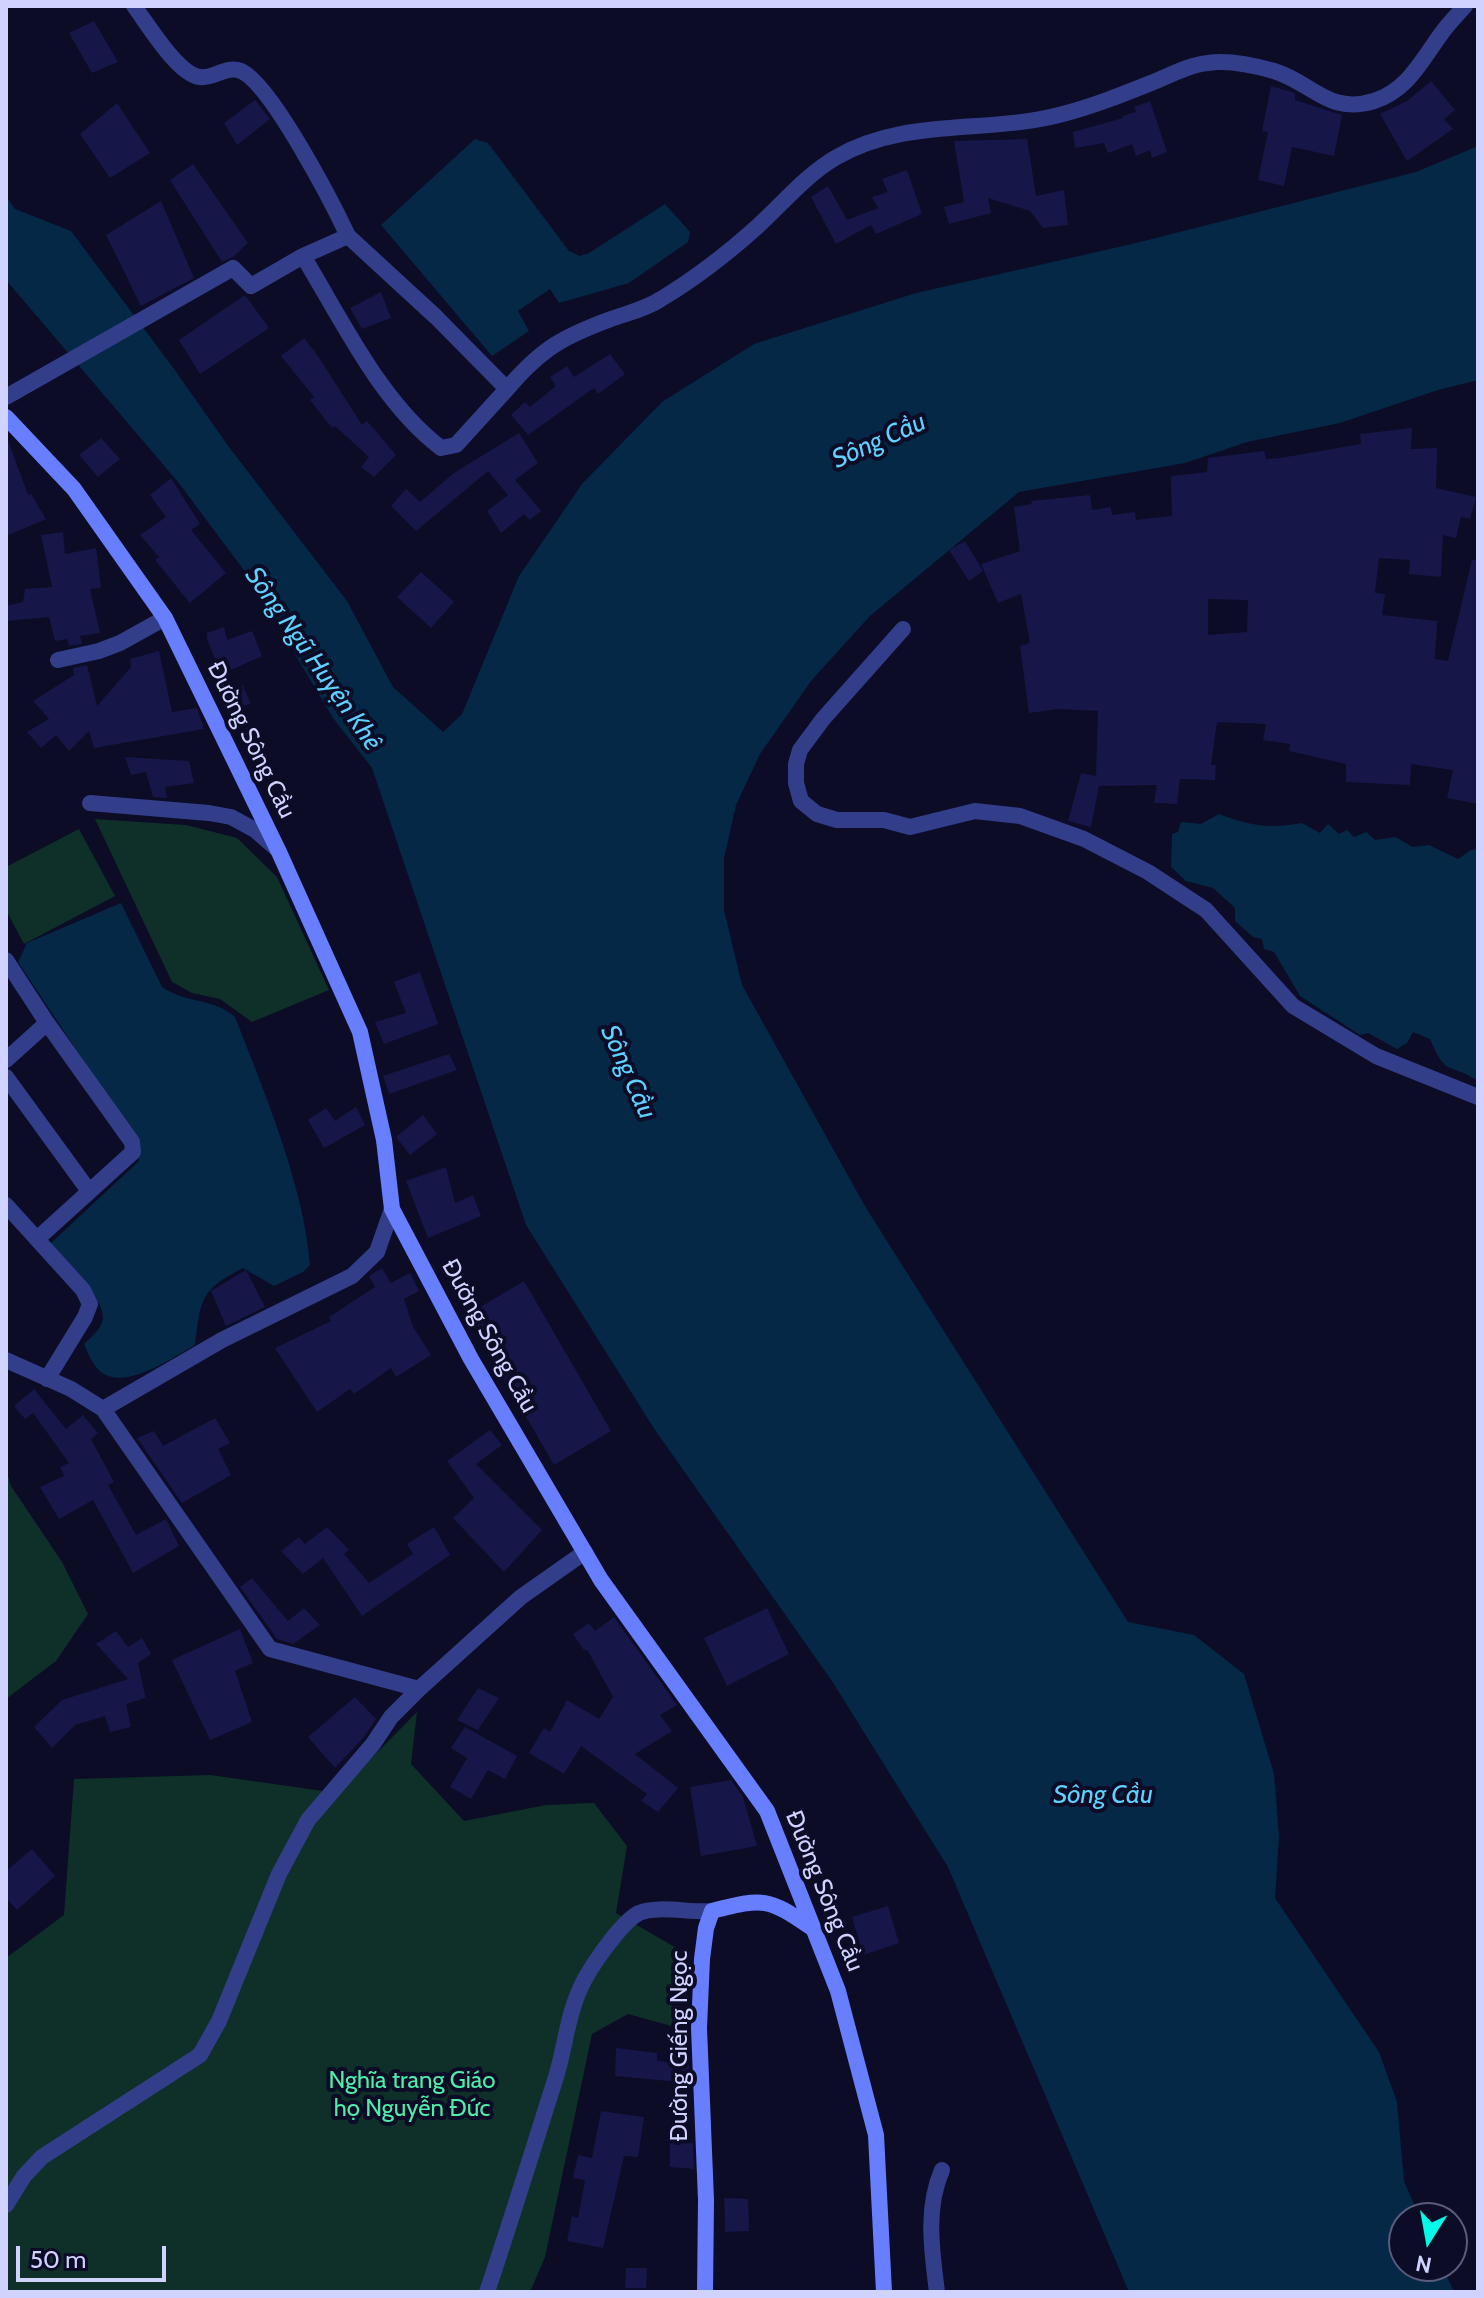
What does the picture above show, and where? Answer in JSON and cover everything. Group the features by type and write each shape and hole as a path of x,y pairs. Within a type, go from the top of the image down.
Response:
{"main road":[{"name":"Đường Sông Cầu","path":"6,417 74,489 165,618 279,852 360,1032 384,1140 392,1209 471,1359 585,1552 680,1692 767,1811 838,1991 876,2135 884,2292"},
{"path":"712,1911 760,1900 785,1909 813,1929"},
{"name":"Đường Giếng Ngọc","path":"705,2292 706,2200 699,2028 702,1959 706,1928 712,1911"}],"street":[{"path":"134,6 179,66 192,75 210,76 231,69 243,72 267,96 331,200 348,236 436,317 507,389"},
{"path":"303,256 374,372 418,430 441,448 456,445 531,361 551,345 580,330 659,301 713,264 805,179 836,158 887,136 1057,116 1209,62 1275,71 1329,102 1362,104 1378,100 1410,78 1442,32 1465,6"},
{"path":"11,394 233,268 251,286 303,256 348,236"},
{"path":"58,660 120,643 165,618"},
{"path":"903,629 832,708 800,750 796,783 801,801 817,814 837,820 884,820 910,827 975,811 1020,816 1084,839 1148,872 1206,910 1293,1006 1376,1056 1478,1097"},
{"path":"90,803 231,817 255,830 279,852"},
{"path":"6,960 132,1142 133,1152 37,1239"},
{"path":"6,1060 47,1023"},
{"path":"6,1077 89,1191"},
{"path":"6,1205 83,1290 90,1304 47,1379"},
{"path":"103,1409 222,1340 352,1276 377,1252 392,1209"},
{"path":"6,1360 71,1389 103,1409 270,1649 419,1689"},
{"path":"6,2205 24,2176 42,2157 200,2055 219,2021 263,1911 308,1820 373,1744 391,1717 419,1689 521,1597 585,1552"},
{"path":"487,2292 557,2075 571,2009 581,1985 622,1925 640,1912 712,1911"},
{"path":"937,2292 930,2234 935,2187 942,2170"}],"green space":[{"path":"95,819 186,825 237,838 277,877 329,990 252,1022 220,999 192,993 172,982"},
{"path":"79,829 115,896 24,944 6,910 6,867"},
{"path":"6,1469 11,1486 62,1562 88,1614 56,1661 6,1699"},
{"name":"Nghĩa trang Giáo họ Nguyễn Đức","path":"417,1712 411,1764 464,1821 546,1805 594,1803 627,1846 616,1913 680,1950 675,2027 628,2014 592,2034 545,2257 530,2292 6,2292 6,1958 64,1915 74,1779 210,1775 337,1793"}],"water":[{"path":"475,139 488,143 569,251 580,256 589,253 665,204 690,232 688,242 629,283 559,303 550,289 518,311 529,331 492,356 381,225"},
{"name":"Sông Cầu","path":"1478,146 1478,380 1340,423 1247,442 1185,463 1019,492 870,616 811,681 760,754 736,805 724,859 724,910 742,985 866,1208 1128,1622 1194,1635 1244,1674 1274,1774 1279,1836 1275,1898 1379,2052 1397,2102 1404,2181 1413,2202 1388,2202 1388,2282 1449,2282 1454,2292 1129,2292 948,1867 832,1681 655,1430 526,1225 372,768 333,718 249,577 178,482 6,280 6,196 15,209 71,231 229,447 347,601 393,687 443,732 462,714 519,576 582,484 662,402 754,344 916,293 1132,244 1416,172"},
{"path":"1219,814 1260,825 1302,823 1320,833 1328,824 1339,834 1347,830 1354,837 1366,832 1375,840 1395,837 1413,847 1429,845 1458,859 1478,849 1478,1081 1445,1065 1430,1039 1413,1032 1407,1043 1397,1049 1368,1033 1360,1035 1300,996 1274,952 1264,949 1262,939 1253,937 1235,921 1235,908 1213,888 1186,881 1171,867 1172,834 1178,832 1181,822 1201,824"},
{"path":"121,903 162,987 180,996 218,1007 235,1017 291,1171 300,1203 310,1265 303,1272 274,1286 243,1268 229,1276 210,1290 201,1306 195,1345 145,1372 118,1378 106,1375 96,1367 84,1344 102,1322 102,1309 82,1279 50,1244 139,1161 137,1141 18,962 27,943"}],"building":[{"path":"94,21 118,62 92,73 69,33"},
{"path":"1431,81 1455,110 1444,119 1453,129 1407,161 1380,114 1407,101"},
{"path":"1271,86 1295,93 1295,100 1342,115 1334,156 1292,147 1284,186 1258,180 1268,132 1262,131"},
{"path":"255,100 270,119 237,145 224,123"},
{"path":"1150,101 1167,152 1152,158 1150,150 1136,156 1132,144 1108,153 1104,143 1075,148 1073,132 1123,118 1136,112 1134,107"},
{"path":"117,103 150,153 110,178 80,134"},
{"path":"1027,139 1036,196 1064,190 1068,225 1043,228 1030,211 988,198 991,213 949,224 944,207 964,202 954,141"},
{"path":"193,164 248,243 233,257 222,262 170,180"},
{"path":"907,170 922,214 876,234 871,225 836,244 811,197 828,186 847,220 878,208 872,197 888,192 882,179"},
{"path":"161,201 194,278 141,306 106,235"},
{"path":"381,292 391,318 362,329 350,308"},
{"path":"245,295 269,328 200,374 179,340"},
{"path":"304,338 362,425 367,421 396,455 374,477 361,467 369,457 335,426 332,428 310,400 314,397 281,356"},
{"path":"610,354 625,374 598,394 594,388 528,435 511,415 525,402 530,407 556,386 550,377 567,366 574,377"},
{"path":"1412,428 1411,449 1437,448 1436,488 1476,497 1470,519 1461,517 1456,538 1443,535 1441,577 1409,574 1410,560 1379,558 1375,593 1385,594 1382,615 1437,621 1435,659 1448,661 1472,560 1478,560 1478,804 1447,798 1453,770 1411,764 1410,785 1346,782 1346,764 1289,751 1290,744 1263,740 1266,724 1217,722 1211,765 1216,765 1215,780 1180,779 1177,804 1154,803 1157,785 1099,786 1091,827 1068,821 1081,773 1096,776 1098,711 1058,709 1029,713 1020,646 1030,643 1021,594 998,603 981,564 1020,551 1014,507 1032,504 1031,501 1090,495 1092,510 1111,507 1112,515 1135,512 1136,520 1172,516 1171,476 1207,472 1208,458 1264,451 1266,459 1280,458 1361,444 1360,434","holes":["1208,599 1248,600 1247,632 1208,635"]},
{"path":"519,433 538,463 515,480 541,511 530,520 524,514 501,533 487,511 508,495 488,471 416,531 391,506 406,489 420,502 454,473"},
{"path":"101,438 120,459 98,477 79,455"},
{"path":"6,440 28,495 31,494 46,519 6,536"},
{"path":"171,478 200,524 191,530 226,573 190,603 155,560 159,557 140,535 166,517 150,495"},
{"path":"63,532 65,554 96,548 101,588 90,589 100,633 80,636 82,644 69,646 67,639 55,641 49,617 6,621 6,606 23,602 25,589 52,587 41,535"},
{"path":"965,541 983,571 969,581 949,550"},
{"path":"421,572 454,602 431,628 397,597"},
{"path":"224,627 227,640 252,631 262,656 222,674 207,640 207,633"},
{"path":"159,651 172,712 197,708 204,729 94,748 89,731 69,751 56,735 41,748 27,732 49,719 33,701 74,675 73,668 87,665 97,706 131,667 130,659"},
{"path":"219,684 243,686 251,704 230,709"},
{"path":"125,757 189,761 194,783 165,787 167,798 153,797 146,772 131,775"},
{"path":"420,972 438,1024 384,1044 375,1022 406,1013 394,982"},
{"path":"449,1054 457,1070 389,1094 383,1076"},
{"path":"356,1107 365,1125 324,1148 308,1120 326,1108 335,1121"},
{"path":"423,1115 437,1134 410,1155 396,1137"},
{"path":"446,1167 455,1203 473,1195 481,1216 428,1238 406,1181"},
{"path":"382,1268 391,1283 410,1273 419,1291 404,1299 413,1327 431,1355 396,1377 391,1368 354,1394 350,1389 317,1412 275,1348 331,1321 329,1317 375,1287 369,1276"},
{"path":"246,1270 265,1307 226,1326 211,1291"},
{"path":"524,1281 611,1431 554,1465 467,1315"},
{"path":"34,1389 66,1429 83,1415 98,1433 91,1439 114,1482 108,1485 136,1535 166,1519 179,1546 133,1573 93,1500 59,1519 40,1487 64,1476 60,1467 69,1463 33,1413 25,1419 14,1406"},
{"path":"215,1418 230,1443 218,1449 231,1475 182,1503 137,1438 154,1431 163,1446"},
{"path":"490,1430 502,1445 476,1464 542,1530 504,1572 453,1518 474,1498 447,1461"},
{"path":"327,1527 349,1550 344,1554 369,1583 413,1554 407,1544 434,1527 450,1555 362,1616 323,1558 303,1574 281,1551 299,1537 305,1544"},
{"path":"252,1578 288,1621 304,1608 320,1625 293,1644 277,1639 240,1587"},
{"path":"767,1608 789,1654 727,1686 704,1638"},
{"path":"614,1617 677,1705 660,1715 672,1731 635,1754 678,1788 658,1812 641,1801 647,1794 581,1746 564,1774 529,1753 544,1728 550,1732 567,1700 599,1719 613,1697 588,1651 583,1649 573,1634 589,1623 595,1631"},
{"path":"240,1629 253,1663 235,1671 252,1722 210,1740 172,1660"},
{"path":"116,1631 128,1647 142,1638 151,1654 138,1663 146,1700 126,1704 131,1727 110,1732 105,1716 75,1725 52,1748 34,1727 62,1700 128,1679 96,1644"},
{"path":"478,1688 499,1698 478,1730 457,1720"},
{"path":"355,1697 376,1719 335,1768 308,1737"},
{"path":"465,1727 517,1756 505,1779 488,1770 471,1799 450,1787 467,1758 451,1748"},
{"path":"731,1780 743,1797 757,1846 701,1856 690,1787"},
{"path":"32,1849 55,1876 17,1910 6,1898 6,1871"},
{"path":"888,1906 899,1943 863,1955 852,1917"},
{"path":"616,2048 657,2053 657,2061 689,2064 690,2083 615,2076"},
{"path":"601,2111 644,2117 638,2157 624,2156 603,2248 567,2241 572,2216 578,2218 585,2180 573,2178 578,2155 592,2158"},
{"path":"670,2143 693,2143 694,2169 670,2167"},
{"path":"724,2198 748,2199 749,2231 725,2232"},
{"path":"626,2268 647,2268 646,2288 625,2288"}],"water label":[{"name":"Sông Ngũ Huyện Khê","path":"313,659"}]}
